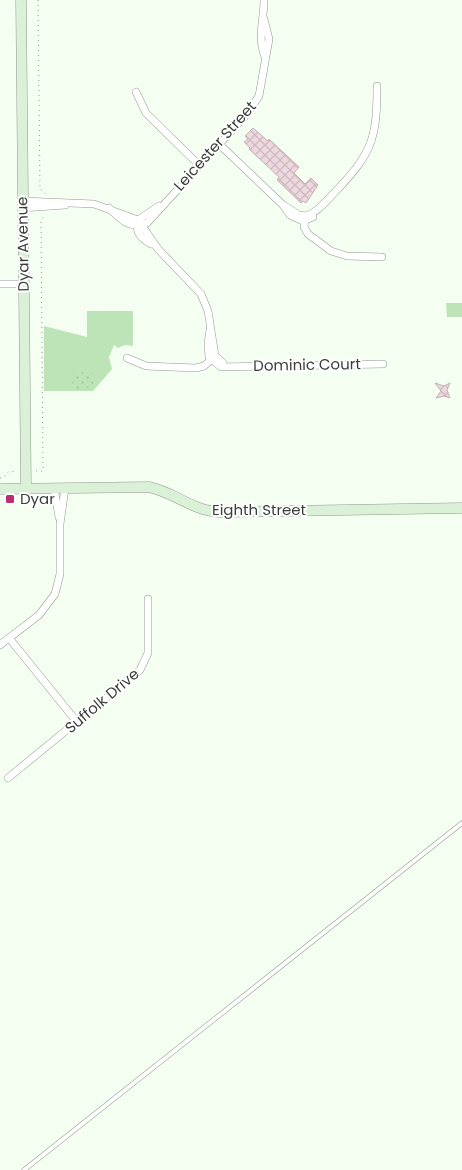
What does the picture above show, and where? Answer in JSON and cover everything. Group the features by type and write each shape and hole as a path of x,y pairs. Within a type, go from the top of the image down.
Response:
{"street":[{"name":"Dyar Avenue","path":"20,0 26,488"},
{"name":"Leicester Street","path":"139,224 163,203 219,144 247,114 260,96 265,56 260,43 264,20 264,0"},
{"path":"306,219 324,204 354,172 371,144 376,123 377,86"},
{"path":"136,92 146,113 199,165"},
{"path":"219,144 283,205 306,219 313,237 339,254 382,257"},
{"path":"22,205 94,204 109,208 139,224 158,249 201,294 208,311 212,358 187,367 146,366 127,358"},
{"path":"0,284 24,284"},
{"name":"Dominic Court","path":"212,358 230,366 383,364"},
{"path":"54,488 60,524"},
{"path":"0,645 39,615 55,594 60,574 60,524 65,488"},
{"name":"Eighth Street","path":"0,489 149,488 164,491 201,510 210,512 462,508"},
{"name":"Suffolk Drive","path":"8,778 140,670 148,653 148,600"},
{"path":"9,638 77,722"}],"lane":[{"path":"24,1170 462,824"}],"path":[{"path":"38,0 40,189 46,194 47,204 45,215 41,220 43,471"}],"green space":[{"path":"446,303 462,303 462,317 447,317"},
{"path":"87,311 133,311 133,346 125,345 118,348 114,345 109,357 112,369 93,391 44,391 44,326 87,337"},
{"path":"73,372 93,373 93,387 72,390"}],"building":[{"path":"253,128 268,141 269,139 299,167 294,173 305,184 311,178 318,185 306,203 303,201 301,203 277,180 279,177 244,142 248,139 245,136"},
{"path":"435,383 444,386 450,383 447,390 450,398 444,396 436,398 441,391"}],"place":[{"name":"Dyar","path":"10,499"}]}
